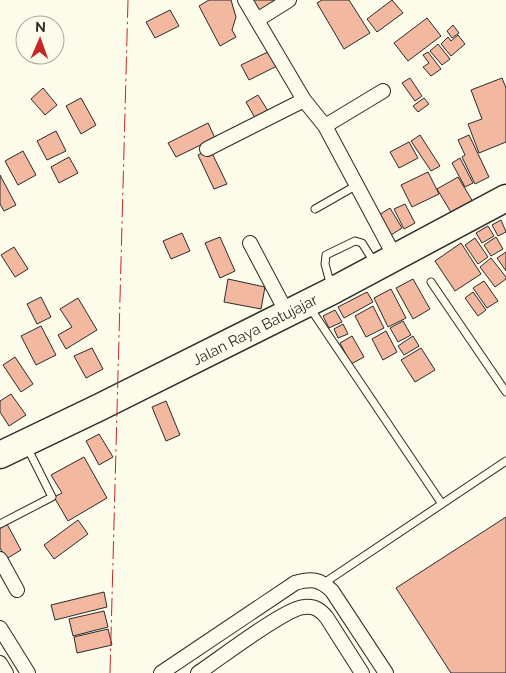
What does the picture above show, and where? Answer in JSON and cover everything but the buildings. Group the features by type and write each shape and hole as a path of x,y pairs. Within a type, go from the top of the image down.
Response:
{"highway":[{"name":"Jalan Raya Batujajar","path":"0,455 297,309 506,198"}],"street":[{"path":"246,0 304,100 325,126 357,185 386,262"},
{"path":"257,20 289,0"},
{"path":"325,126 383,91"},
{"path":"207,149 304,100"},
{"path":"250,243 297,309"},
{"path":"0,559 17,590"},
{"path":"161,673 295,583 304,580 315,580 324,583 332,591 386,673"},
{"path":"198,673 285,614 301,607 311,606 320,609 327,618 362,673"},
{"path":"0,628 28,673"},
{"path":"0,663 6,673"}],"lane":[{"path":"315,209 357,185"},
{"path":"332,291 324,264 326,255 355,241 362,243 386,262"},
{"path":"431,282 506,392"},
{"path":"297,309 442,504"},
{"path":"0,524 52,497 24,442"},
{"path":"324,583 506,461"}],"power":[{"path":"110,673 128,0"}]}
